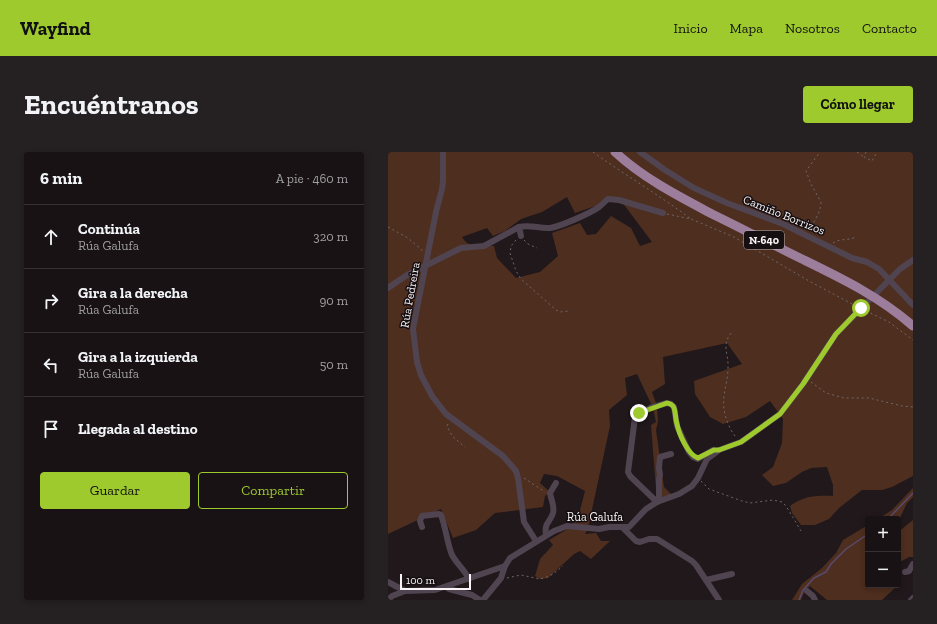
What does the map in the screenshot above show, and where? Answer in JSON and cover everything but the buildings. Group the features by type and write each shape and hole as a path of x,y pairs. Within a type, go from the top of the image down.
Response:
{"highway":[{"name":"N-640","path":"615,152 655,183 686,201 859,287 903,317 913,326"}],"street":[{"name":"Rúa Pedreira","path":"443,152 443,185 436,212 414,329 417,362 421,375 432,396 446,414 503,456 516,471"},
{"name":"Camiño Borrizos","path":"640,152 694,188 727,203 783,224 852,258 867,262 879,269 890,279 913,305"},
{"path":"388,288 407,275 461,248 484,246 519,227 530,225 549,228 558,226 598,208 608,199 619,200 663,213"},
{"path":"519,227 521,236"},
{"name":"Rúa Galufa","path":"657,502 630,476 628,472 635,417 650,408 667,403 671,404 674,407 677,426 689,452 693,457 698,458 714,450 719,450 741,442 780,414 807,379 836,334 900,269 913,260"},
{"name":"Rúa Galufa","path":"483,600 501,578 505,566 510,558 536,541 567,526 599,529 609,527 629,527 642,512 657,502 679,494 692,486 698,478 707,459 719,450"},
{"path":"657,502 660,457 671,454"},
{"path":"516,471 524,522 536,541"},
{"path":"546,535 545,529 547,522 553,513 553,503 550,494 556,483"},
{"path":"422,527 420,521 422,516 441,515 452,554 469,579"},
{"path":"623,528 636,541 640,542 649,539 656,539 692,561 719,600"},
{"path":"905,572 909,571 913,564"},
{"path":"388,600 392,596 405,591 435,590 505,566"},
{"path":"706,580 732,574"},
{"path":"388,582 405,591"},
{"path":"446,587 472,595 480,600"},
{"path":"807,591 815,600"}],"path":[{"path":"593,152 691,219"},
{"path":"811,237 812,224 819,215 821,202 810,184 806,170 820,152"},
{"path":"857,152 872,161 877,152"},
{"path":"864,157 866,152"},
{"path":"663,213 691,219 734,237 809,281 890,322 913,340"},
{"path":"388,227 408,238 428,255"},
{"path":"537,248 528,244 521,236 514,241 511,246 510,253 516,270 521,279 556,310 560,312 569,311"},
{"path":"830,246 836,241 842,239 851,240 856,237"},
{"path":"731,333 726,338 725,344 728,369 724,409 734,436 741,442"},
{"path":"807,379 826,394 844,398 869,398 902,406 913,407"},
{"path":"453,419 447,426 448,431 465,447"},
{"path":"516,471 550,496"},
{"path":"698,478 709,490 742,501 750,503 773,500 782,502 801,530"},
{"path":"501,578 521,575 540,579 553,574 563,566"}],"shaded area":[{"path":"388,152 913,152 913,476 892,487 882,490 862,490 839,508 829,519 815,525 801,525 792,513 790,506 805,498 833,496 833,485 827,467 811,468 802,472 786,483 773,486 762,475 773,467 782,443 783,419 770,401 746,417 723,424 710,417 695,394 694,381 742,364 727,343 663,357 665,384 652,392 657,406 658,421 656,430 664,487 675,498 657,502 651,425 656,422 653,408 637,374 625,378 627,395 609,410 610,426 588,528 585,534 596,533 601,541 610,541 591,559 580,551 574,554 548,578 540,579 535,576 540,559 553,545 549,540 566,530 578,518 585,491 557,476 544,474 540,483 550,492 545,496 543,507 495,513 476,530 453,538 441,509 388,534","holes":["567,197 575,213 619,198 652,242 640,246 631,228 611,216 596,234 587,235 580,223 552,233 558,256 540,272 516,278 497,258 494,246 472,246 462,237 487,228 493,236 505,231 521,219 542,212"]},
{"path":"913,488 913,497 907,503 901,516 883,516 892,510"},
{"path":"913,520 913,557 909,557 901,561 901,552 901,530"},
{"path":"865,527 865,588 895,588 882,600 827,600 810,586 805,591 801,600 792,600 802,584 822,568 836,553 843,540"}],"waterway":[{"path":"891,516 913,493"},
{"path":"799,600 803,590 814,578 826,572 831,564 846,549 865,536"}],"route":[{"path":"639,413 667,403 671,404 674,407 677,426 689,452 693,457 703,457 714,450 719,450 741,442 780,414 803,384 836,334 861,308"}]}
